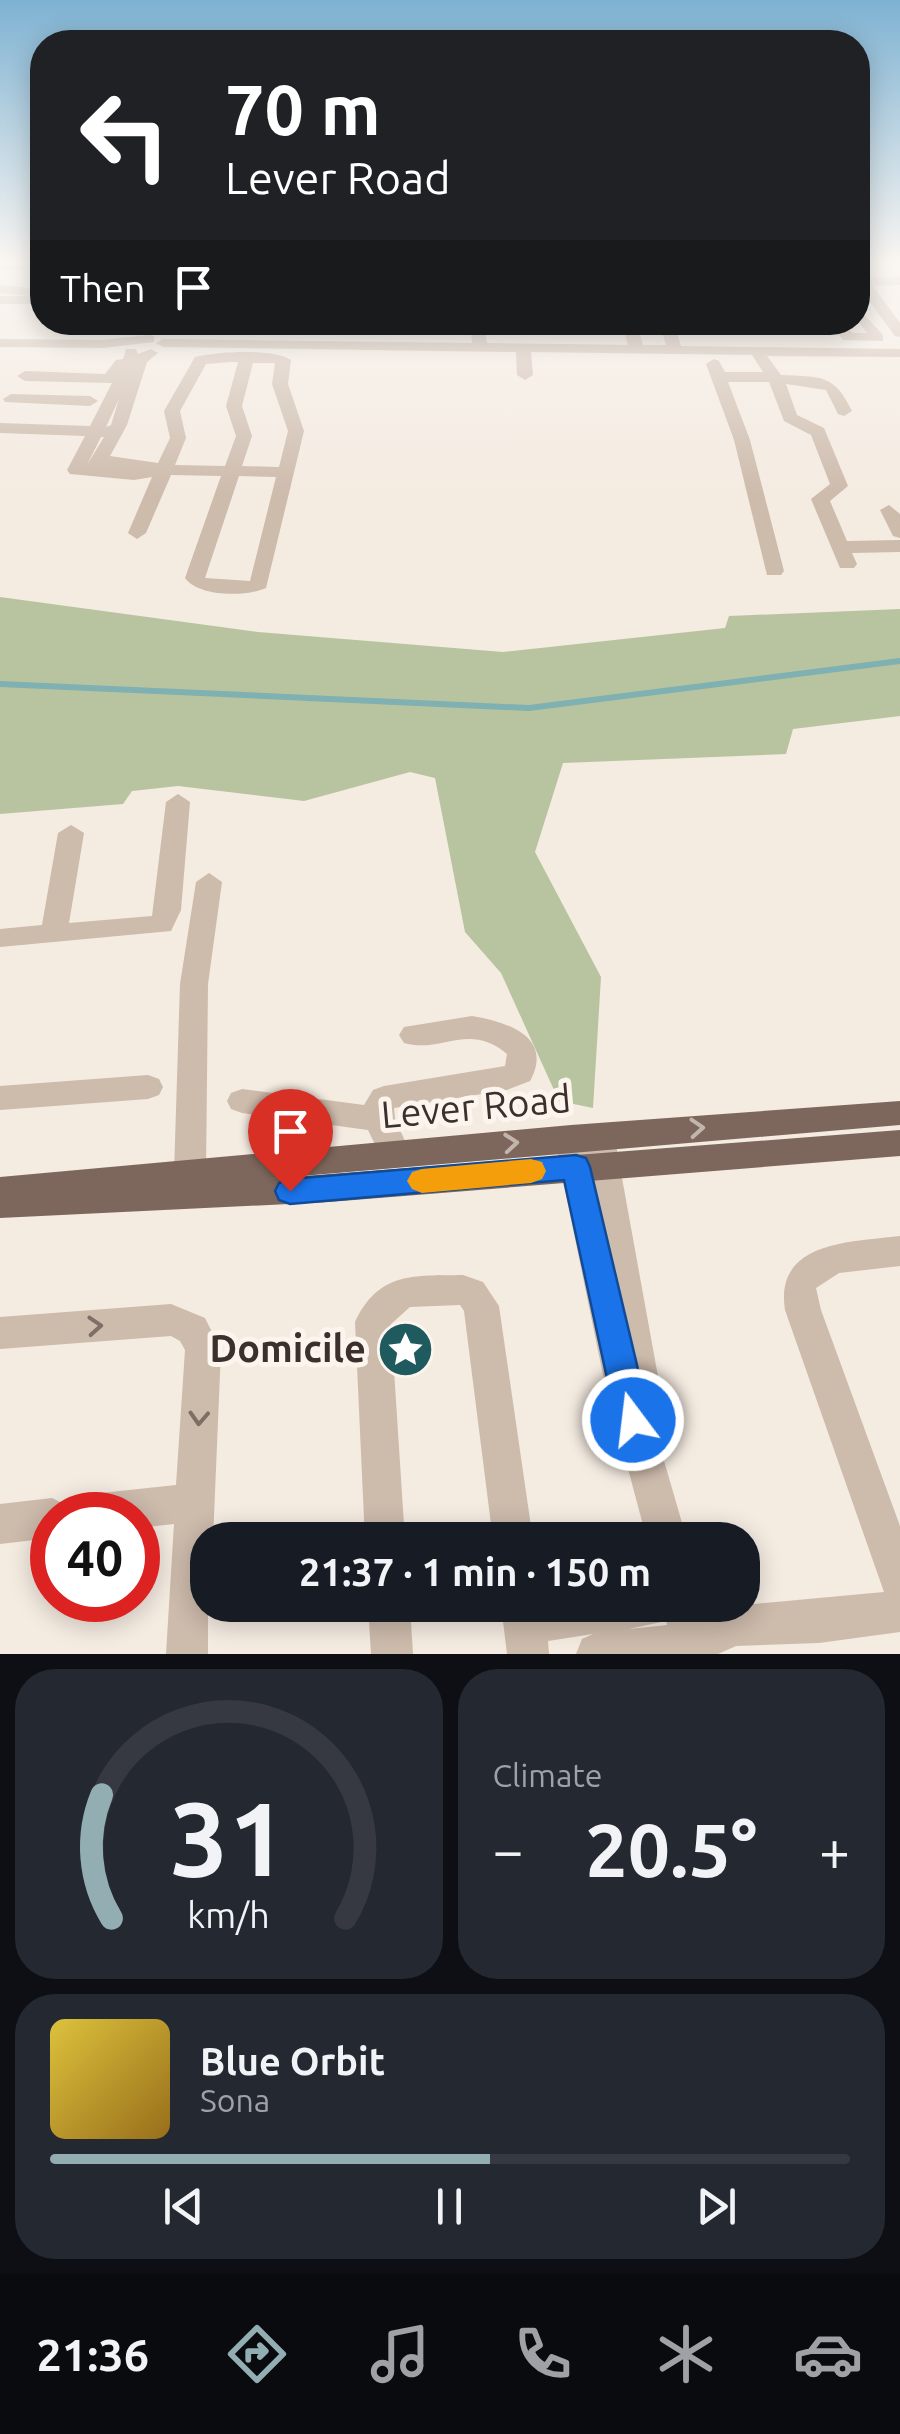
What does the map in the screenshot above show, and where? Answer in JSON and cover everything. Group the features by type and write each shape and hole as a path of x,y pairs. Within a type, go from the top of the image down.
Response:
{"main road":[{"name":"Lever Road","path":"0,1206 329,1190 587,1151 900,1112"},
{"name":"Lever Road","path":"0,1190 395,1154 900,1143"}],"street":[{"path":"459,340 459,348"},
{"path":"479,340 480,348"},
{"path":"634,340 637,350"},
{"path":"655,340 658,351"},
{"path":"672,340 675,351"},
{"path":"0,344 126,351 480,348 900,353"},
{"path":"118,389 140,360 158,348"},
{"path":"522,349 525,375"},
{"path":"0,415 29,370 108,379 126,351"},
{"path":"96,465 118,389 132,360 126,351"},
{"path":"757,352 779,380 790,418 818,432 840,486 820,499 844,555 900,546"},
{"path":"779,380 788,370 782,352"},
{"path":"138,532 178,438 172,411 200,360 248,358 284,360 280,384 296,431 259,584 249,588 195,581 244,436 234,406 248,358"},
{"path":"774,571 742,440 718,371 832,386 844,411"},
{"path":"11,399 90,401"},
{"path":"52,416 62,400"},
{"path":"0,428 108,428"},
{"path":"108,428 74,468 96,465 288,472"},
{"path":"889,510 900,532"},
{"path":"0,938 161,924 168,910 178,802"},
{"path":"54,933 71,833"},
{"path":"190,1173 194,984 208,882"},
{"path":"395,1154 379,1119 379,1105 384,1098 508,1078 520,1074 523,1066 523,1052 494,1032 466,1025 414,1035"},
{"path":"0,1098 148,1087"},
{"path":"242,1101 379,1119"},
{"path":"587,1151 621,1375 662,1522"},
{"path":"900,1251 832,1259 802,1278 799,1288 809,1328 900,1582"},
{"path":"384,1522 373,1322 386,1298 400,1293 464,1290 481,1306 511,1522"},
{"path":"0,1333 170,1320 190,1326 199,1335 204,1350 187,1654"},
{"path":"160,1506 194,1502"},
{"path":"0,1524 30,1521"},
{"path":"597,1654 690,1627 820,1622 900,1611"},
{"path":"391,1622 392,1654"},
{"path":"525,1627 555,1622"}],"green space":[{"path":"0,597 258,632 503,652 725,628 729,616 900,609 900,716 793,729 786,754 563,763 535,852 601,977 593,1108 559,1101 501,973 465,932 435,778 410,772 304,801 178,786 132,791 123,804 0,814"}],"waterway":[{"path":"0,684 529,708 900,661"}],"slow traffic":[{"path":"422,1181 531,1171"}],"place":[{"name":"Domicile","path":"405,1349"}],"route":[{"path":"290,1191 576,1167 633,1420"}]}
